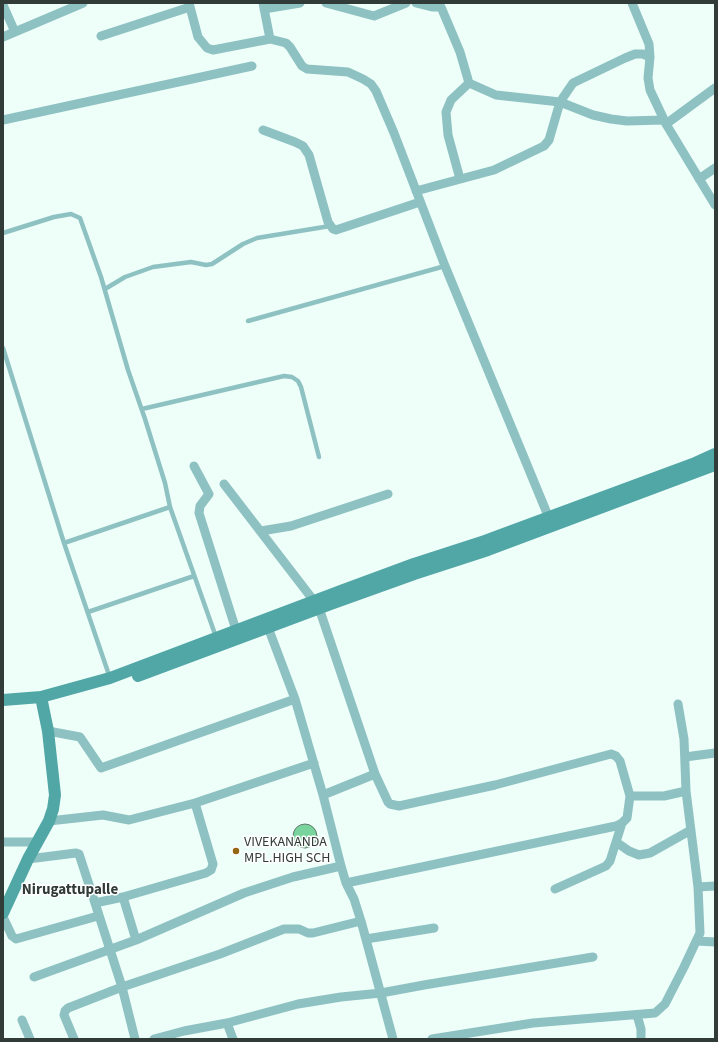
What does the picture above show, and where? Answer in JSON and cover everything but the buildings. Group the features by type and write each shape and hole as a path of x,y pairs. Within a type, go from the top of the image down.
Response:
{"main road":[{"path":"3,708 79,696 114,684 267,623 317,605 488,550 550,522 715,454"},
{"path":"550,522 715,464"},
{"path":"3,700 42,701 110,678 236,630 267,623"},
{"path":"3,913 28,859 49,821 53,809 55,795 48,731 42,701"}],"street":[{"path":"3,37 74,5 84,3"},
{"path":"270,39 264,6 300,3"},
{"path":"326,3 374,16 406,3"},
{"path":"416,3 432,8 441,7 460,52 469,83"},
{"path":"632,3 649,44 650,57 648,78 650,90 665,122 715,204"},
{"path":"3,5 15,32"},
{"path":"101,36 190,5 198,37 207,48 213,50 270,39 288,44 302,66 307,68 348,72 371,84 376,90 445,266 550,522"},
{"path":"416,191 494,170 544,146 549,140 560,102 573,83 635,54 643,54 650,57"},
{"path":"3,120 252,66"},
{"path":"469,83 496,94 560,102 593,115 611,119 665,122 715,88"},
{"path":"460,179 448,135 446,112 451,100 469,83"},
{"path":"263,130 303,146 309,155 330,226 336,230 420,202"},
{"path":"699,179 715,168"},
{"path":"194,466 209,494 200,506 199,513 236,630"},
{"path":"224,484 317,605 375,774 388,802 399,806 495,785 611,754 616,756 620,761 630,796 627,818 616,826 346,883"},
{"path":"261,531 291,526 388,494"},
{"path":"267,623 295,698 324,795 341,866 361,921 393,1039"},
{"path":"48,731 80,737 101,768 295,698"},
{"path":"432,1039 532,1023 655,1013 665,1004 700,933 698,887 686,791 684,739 678,704"},
{"path":"684,757 715,753"},
{"path":"49,821 103,815 129,820 195,803 314,763"},
{"path":"324,795 375,774"},
{"path":"630,796 664,796 686,791"},
{"path":"95,903 123,897 206,873 211,870 213,864 195,803"},
{"path":"555,889 606,866 610,861 622,823"},
{"path":"616,842 629,851 639,855 650,853 691,830"},
{"path":"3,842 38,842"},
{"path":"28,859 76,853 79,854 98,916 111,950 135,1039"},
{"path":"34,977 136,940 244,893 293,877 341,866"},
{"path":"698,887 715,886"},
{"path":"123,897 136,940"},
{"path":"3,917 12,936 16,939 98,916"},
{"path":"74,1039 64,1015 68,1008 122,987 220,954 284,929 299,929 313,934 361,921"},
{"path":"366,939 434,928"},
{"path":"696,941 715,942"},
{"path":"154,1039 185,1035 298,1004 341,997 381,993 593,957"},
{"path":"636,1015 641,1039"},
{"path":"22,1020 30,1039"},
{"path":"227,1023 233,1039"}],"lane":[{"path":"3,233 54,217 70,214 80,218 105,289 128,370 165,482 170,507 216,637"},
{"path":"105,289 125,277 153,267 191,262 206,265 212,264 243,244 257,238 330,226"},
{"path":"248,321 445,266"},
{"path":"3,348 64,544 110,678"},
{"path":"142,409 284,376 292,377 298,381 301,387 319,457"},
{"path":"64,544 170,507"},
{"path":"88,612 194,576"}],"place":[{"name":"VIVEKANANDA MPL.HIGH SCH","path":"236,851"}],"district":[{"name":"Nirugattupalle","path":"70,891"}]}
